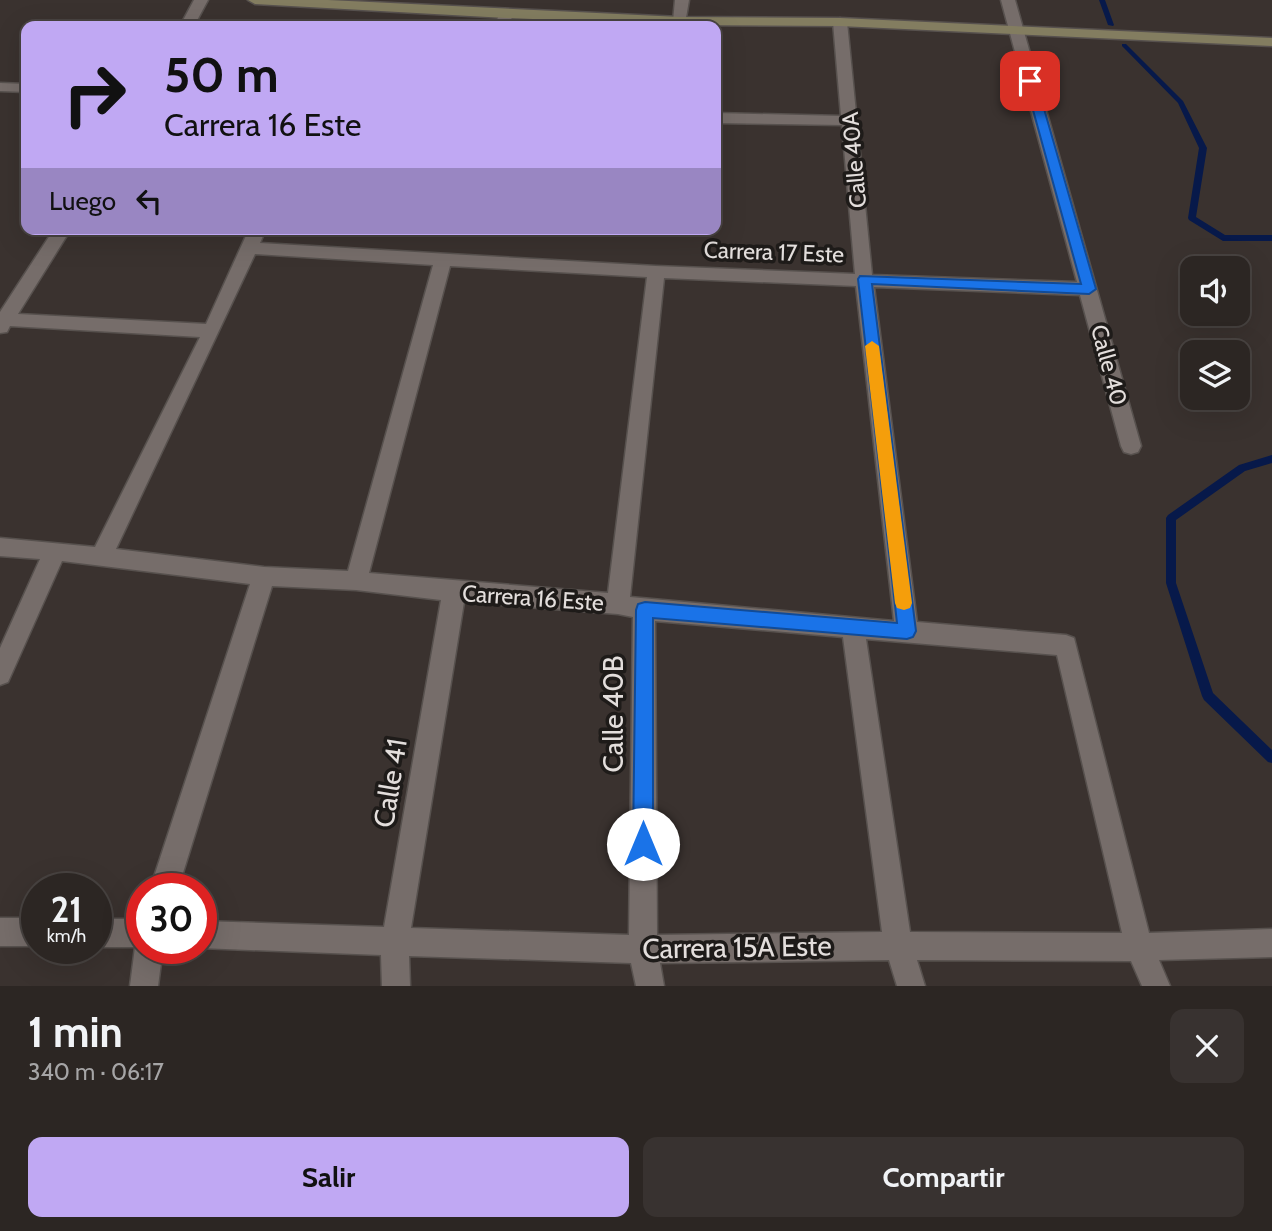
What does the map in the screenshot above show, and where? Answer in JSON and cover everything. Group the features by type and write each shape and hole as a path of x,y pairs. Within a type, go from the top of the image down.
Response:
{"street":[{"path":"190,21 201,0"},
{"path":"255,0 373,4 504,20 840,22 1272,42"},
{"path":"680,20 682,0"},
{"name":"Calle 40","path":"1007,0 1131,446"},
{"name":"Calle 40A","path":"840,22 864,279 907,631"},
{"path":"0,87 21,88"},
{"path":"721,118 850,121"},
{"path":"2,322 59,235"},
{"path":"102,557 212,331 255,235"},
{"name":"Carrera 17 Este","path":"248,248 656,272 1089,289"},
{"path":"356,581 443,260"},
{"path":"618,604 656,272"},
{"path":"2,322 212,331"},
{"name":"Carrera 16 Este","path":"0,547 264,576 356,581 454,592 618,604 645,610 1066,645 1139,947"},
{"path":"0,674 55,551"},
{"path":"169,873 264,576"},
{"name":"Calle 41","path":"397,986 395,941 454,592"},
{"name":"Calle 40B","path":"645,610 643,949 650,986"},
{"path":"853,627 898,946 911,986"},
{"path":"0,932 21,932"},
{"name":"Carrera 15A Este","path":"217,935 643,949 1139,947 1272,943"},
{"path":"1139,947 1156,986"},
{"path":"144,986 147,964"}],"waterway":[{"path":"1102,0 1111,25"},
{"path":"1124,45 1181,102 1203,148 1192,218 1223,238 1272,238"},
{"path":"1272,459 1242,468 1171,518 1171,583 1208,696 1272,758"}],"slow traffic":[{"path":"872,346 904,603"}],"route":[{"path":"643,844 645,610 907,631 864,279 1089,289 1030,81"}]}
